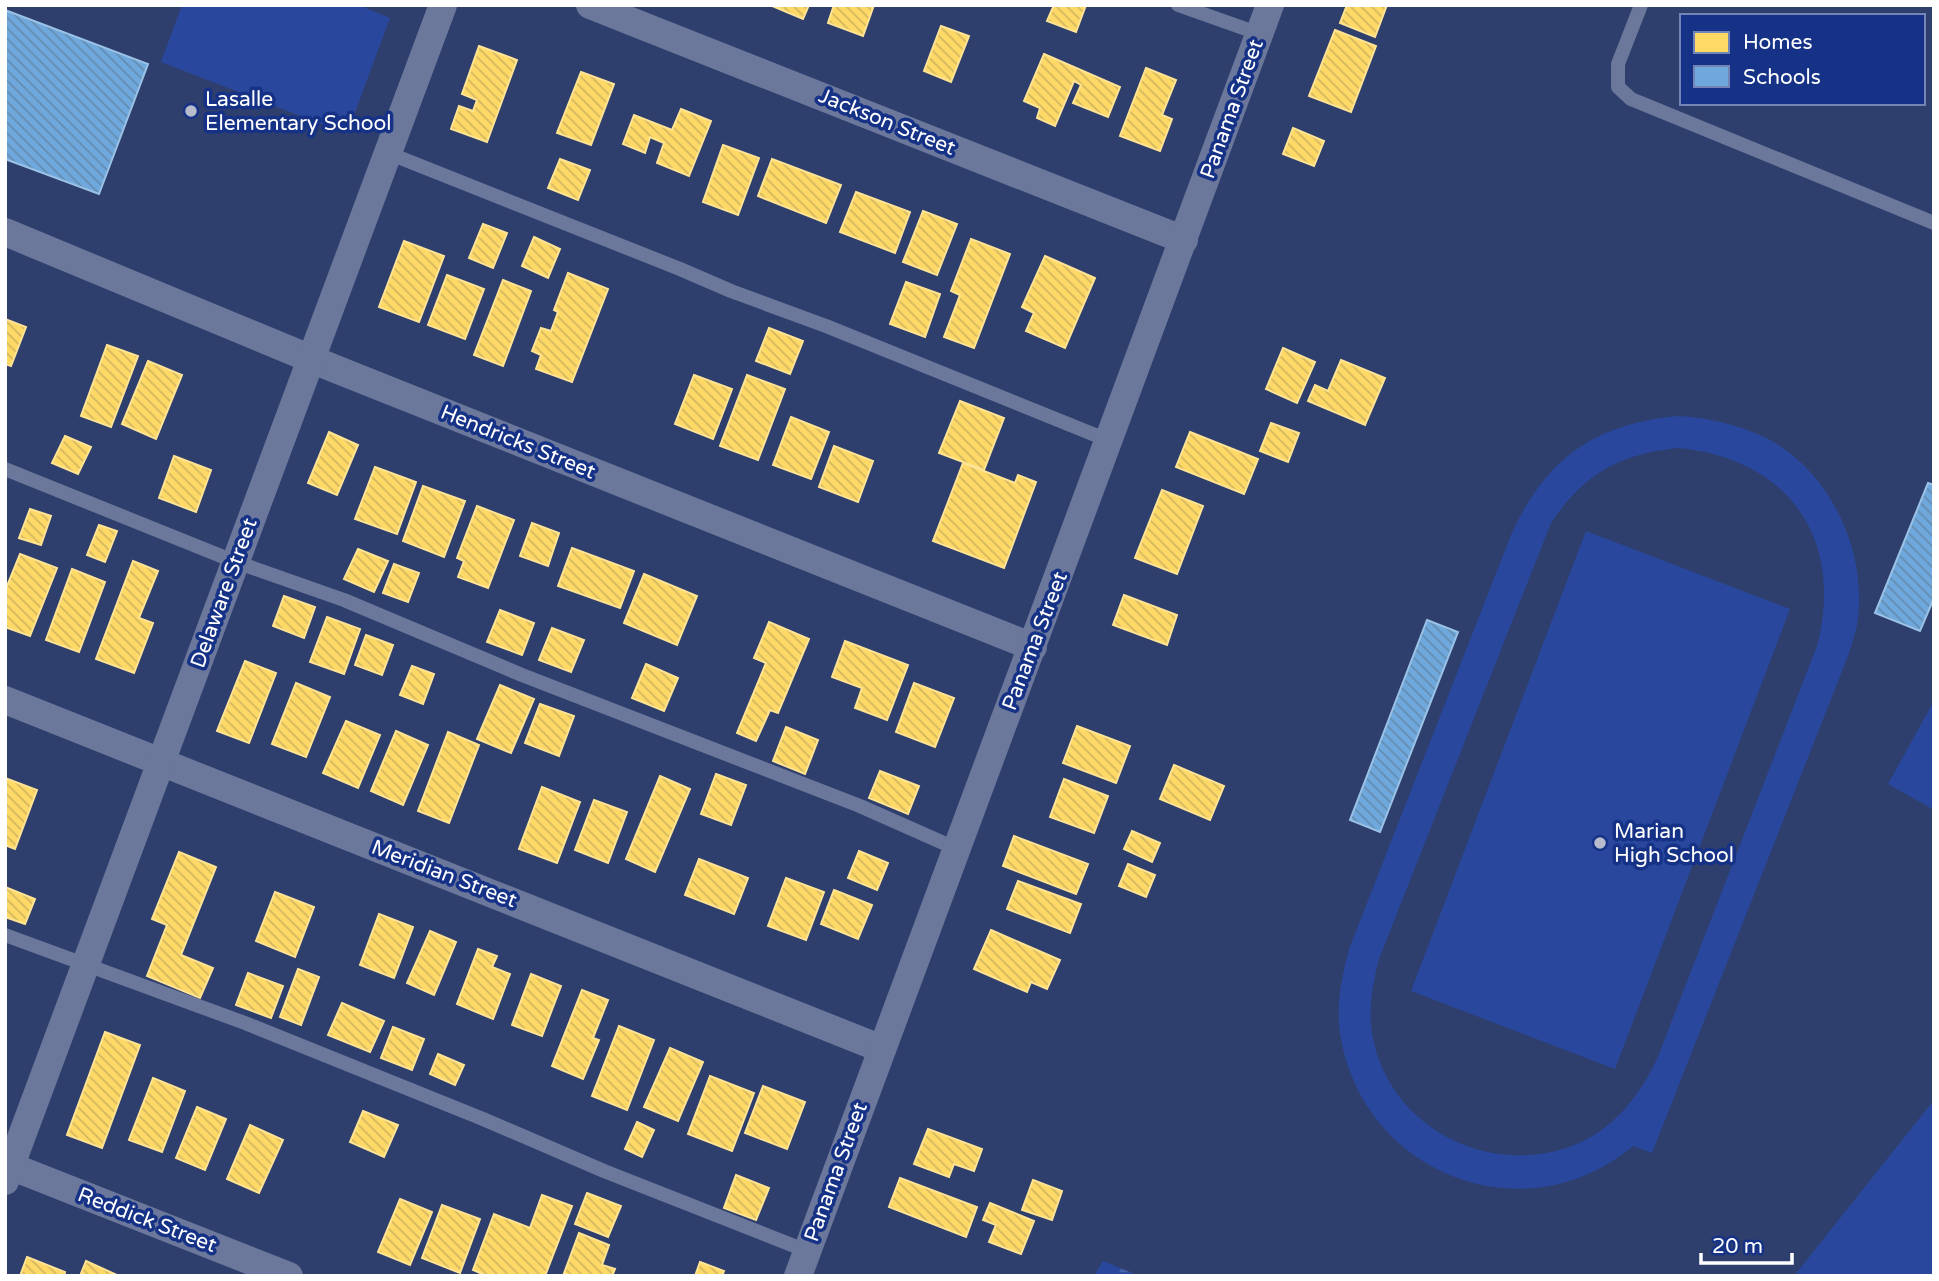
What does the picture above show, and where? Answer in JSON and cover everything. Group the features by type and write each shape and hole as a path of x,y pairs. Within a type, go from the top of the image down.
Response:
{"street":[{"name":"Delaware Street","path":"7,1171 443,5"},
{"name":"Jackson Street","path":"590,5 1184,240"},
{"name":"Panama Street","path":"803,1264 1270,5"},
{"name":"Hendricks Street","path":"5,232 311,359 1033,647"},
{"name":"Meridian Street","path":"5,700 882,1049"},
{"name":"Reddick Street","path":"7,1171 289,1276"}],"lane":[{"path":"1178,5 1260,34"},
{"path":"1642,5 1618,64 1618,87 1631,99 1934,223"},
{"path":"388,153 1110,441"},
{"path":"5,469 236,562 344,600 522,674 860,806 957,849"},
{"path":"5,935 245,1023 604,1171 803,1264"}],"green space":[{"path":"182,5 358,5 390,18 347,134 161,62"},
{"path":"1678,416 1734,425 1766,438 1789,453 1809,471 1827,493 1851,543 1857,570 1857,625 1848,656 1652,1153 1633,1146 1590,1173 1544,1187 1498,1188 1453,1176 1413,1155 1379,1123 1354,1082 1340,1033 1339,1001 1342,980 1349,949 1511,535 1525,508 1540,485 1576,450 1621,427","holes":["1678,448 1717,455 1750,468 1778,487 1799,511 1814,539 1823,571 1824,607 1817,646 1657,1059 1635,1097 1615,1119 1579,1143 1546,1153 1512,1155 1480,1150 1449,1138 1421,1120 1399,1096 1382,1067 1372,1033 1371,1014 1379,959 1551,523 1576,491 1590,479 1621,461"]},
{"path":"1586,531 1790,609 1615,1069 1411,991"},
{"path":"1934,701 1934,810 1888,784"},
{"path":"1934,1100 1934,1276 1794,1276"},
{"path":"1103,1261 1139,1276 1094,1276"}],"building: Homes":[{"path":"770,5 809,5 803,19"},
{"path":"834,5 874,5 863,36 828,23"},
{"path":"1054,5 1086,5 1076,32 1047,21"},
{"path":"1347,5 1387,5 1375,37 1340,23"},
{"path":"941,26 969,36 951,82 924,71"},
{"path":"1335,30 1376,46 1351,112 1309,96"},
{"path":"479,46 517,60 487,142 451,129 459,106 473,111 477,100 462,94"},
{"path":"1044,54 1120,87 1108,117 1073,103 1081,85 1074,81 1055,126 1037,118 1040,108 1024,101"},
{"path":"1146,68 1176,80 1162,115 1172,119 1160,151 1120,136"},
{"path":"581,72 614,84 591,145 557,133"},
{"path":"681,109 711,121 689,176 657,163 664,143 650,137 645,153 623,144 634,115 672,130"},
{"path":"1293,128 1324,141 1314,166 1283,154"},
{"path":"723,145 759,158 738,215 703,202"},
{"path":"560,159 590,170 578,200 548,188"},
{"path":"772,159 841,185 826,223 758,196"},
{"path":"856,192 910,212 895,253 840,232"},
{"path":"923,211 957,224 937,275 903,262"},
{"path":"483,224 507,233 493,268 469,258"},
{"path":"534,237 560,249 548,278 522,266"},
{"path":"971,239 1010,254 974,348 944,337 960,295 951,291"},
{"path":"404,241 444,256 419,322 379,307"},
{"path":"1045,256 1095,278 1065,348 1026,331 1034,313 1022,307"},
{"path":"568,273 608,289 572,382 536,369 541,355 532,351 541,328 551,331 558,312 554,310"},
{"path":"447,275 484,289 465,339 428,325"},
{"path":"503,280 531,291 503,366 474,355"},
{"path":"906,282 940,294 925,337 890,324"},
{"path":"5,319 26,327 11,366 5,364"},
{"path":"769,328 803,341 790,374 756,361"},
{"path":"107,345 138,356 111,427 81,416"},
{"path":"1283,348 1315,362 1297,403 1266,389"},
{"path":"1341,360 1385,378 1365,425 1308,401 1315,385 1328,391"},
{"path":"148,361 182,375 156,439 122,424"},
{"path":"694,375 732,389 713,439 675,424"},
{"path":"747,375 785,389 758,460 720,446"},
{"path":"960,401 1004,418 984,470 939,453"},
{"path":"791,417 829,432 811,479 773,465"},
{"path":"1271,423 1299,433 1288,462 1260,451"},
{"path":"329,432 358,445 337,495 308,483"},
{"path":"1190,432 1258,459 1244,494 1176,467"},
{"path":"65,436 91,447 78,474 52,463"},
{"path":"834,446 873,461 858,502 819,487"},
{"path":"174,456 211,470 196,512 159,498"},
{"path":"963,463 1015,483 1018,475 1036,482 1004,568 933,541"},
{"path":"375,467 416,482 397,534 355,519"},
{"path":"423,486 465,501 444,557 403,541"},
{"path":"1162,490 1203,506 1177,574 1135,558"},
{"path":"477,506 514,520 488,588 458,577 464,561 457,558"},
{"path":"30,509 51,516 41,545 19,538"},
{"path":"532,523 559,533 548,566 520,556"},
{"path":"99,525 117,531 105,562 87,555"},
{"path":"572,548 634,571 620,608 558,586"},
{"path":"358,549 388,561 374,592 344,579"},
{"path":"20,554 57,568 30,636 5,627 5,591"},
{"path":"133,561 158,571 139,618 153,623 134,673 96,659"},
{"path":"394,564 419,573 408,602 383,593"},
{"path":"72,569 105,582 79,652 46,640"},
{"path":"644,574 697,596 677,645 624,623"},
{"path":"1124,595 1177,615 1167,645 1113,625"},
{"path":"284,596 315,607 304,638 273,626"},
{"path":"500,610 534,623 522,655 487,642"},
{"path":"327,617 360,629 344,674 310,662"},
{"path":"769,622 809,639 778,713 770,710 756,741 737,733 766,663 754,658"},
{"path":"552,628 584,640 571,672 539,660"},
{"path":"366,635 393,645 382,675 355,665"},
{"path":"845,641 908,665 887,720 855,708 862,688 832,677"},
{"path":"245,661 276,673 249,743 217,731"},
{"path":"646,664 678,678 664,711 632,698"},
{"path":"412,666 434,674 423,704 400,695"},
{"path":"296,683 330,697 306,757 272,744"},
{"path":"914,683 954,698 935,747 896,732"},
{"path":"500,685 534,699 511,753 477,739"},
{"path":"540,704 574,716 559,756 525,743"},
{"path":"346,721 380,735 358,788 323,773"},
{"path":"1077,726 1130,746 1116,783 1063,763"},
{"path":"786,727 818,740 805,774 773,761"},
{"path":"396,731 428,745 403,805 371,791"},
{"path":"448,732 479,745 449,823 418,811"},
{"path":"1174,765 1224,786 1210,820 1160,799"},
{"path":"880,771 919,786 908,814 869,798"},
{"path":"716,774 746,785 731,825 701,814"},
{"path":"660,776 690,789 655,872 626,859"},
{"path":"5,778 37,790 15,849 5,845"},
{"path":"1064,779 1108,796 1094,833 1050,817"},
{"path":"542,787 580,802 557,863 519,849"},
{"path":"594,800 627,812 608,863 575,850"},
{"path":"1132,831 1160,843 1152,862 1124,849"},
{"path":"1014,836 1088,864 1076,894 1003,866"},
{"path":"859,851 888,863 877,890 848,878"},
{"path":"179,852 216,867 181,955 213,968 200,998 147,976 167,925 152,919"},
{"path":"699,859 748,878 734,914 685,895"},
{"path":"1128,864 1155,875 1146,897 1119,886"},
{"path":"786,878 824,892 806,940 768,926"},
{"path":"1018,881 1081,904 1070,933 1007,909"},
{"path":"5,887 35,899 25,924 5,917"},
{"path":"834,890 872,905 858,939 821,924"},
{"path":"275,892 314,907 295,957 256,941"},
{"path":"379,914 413,927 394,978 360,965"},
{"path":"991,930 1060,960 1047,989 1031,982 1027,992 974,969"},
{"path":"430,931 456,942 434,995 407,983"},
{"path":"478,949 497,956 492,967 510,974 493,1019 457,1004"},
{"path":"298,969 319,977 301,1025 280,1017"},
{"path":"248,973 283,986 271,1018 236,1005"},
{"path":"531,974 561,986 542,1036 512,1025"},
{"path":"582,990 608,1000 593,1038 599,1040 583,1079 552,1066"},
{"path":"342,1003 384,1021 370,1052 328,1035"},
{"path":"619,1026 654,1040 627,1110 592,1096"},
{"path":"393,1027 424,1039 412,1070 381,1058"},
{"path":"105,1032 140,1045 102,1148 67,1135"},
{"path":"670,1048 703,1062 678,1121 644,1107"},
{"path":"438,1054 464,1065 455,1085 430,1074"},
{"path":"710,1076 754,1093 732,1151 688,1134"},
{"path":"153,1078 185,1091 162,1152 129,1140"},
{"path":"763,1086 805,1102 787,1149 745,1133"},
{"path":"197,1107 226,1119 205,1170 176,1158"},
{"path":"363,1111 398,1125 384,1157 350,1142"},
{"path":"637,1122 654,1130 642,1157 625,1149"},
{"path":"250,1125 283,1140 259,1193 227,1179"},
{"path":"928,1129 982,1149 974,1171 954,1164 949,1177 914,1164"},
{"path":"736,1175 769,1188 756,1220 724,1208"},
{"path":"900,1178 977,1207 966,1237 889,1207"},
{"path":"1033,1180 1062,1191 1052,1220 1022,1210"},
{"path":"587,1193 621,1206 608,1237 575,1224"},
{"path":"542,1195 572,1206 545,1276 487,1276 473,1270 494,1214 530,1228"},
{"path":"400,1199 432,1212 410,1265 378,1252"},
{"path":"990,1203 1034,1221 1021,1254 989,1242 996,1225 983,1220"},
{"path":"442,1205 480,1219 460,1273 422,1258"},
{"path":"579,1233 609,1245 602,1265 615,1269 612,1276 563,1276"},
{"path":"27,1257 65,1272 64,1276 20,1276"},
{"path":"86,1261 119,1276 80,1276"},
{"path":"700,1262 724,1271 722,1276 695,1276"}],"building: Schools":[{"path":"5,10 148,64 99,194 5,159"},
{"path":"1928,483 1934,485 1934,598 1920,631 1875,613"},
{"path":"1427,620 1458,632 1380,832 1350,820"}],"place":[{"name":"Lasalle Elementary School","path":"191,111"},
{"name":"Marian High School","path":"1600,843"}]}
